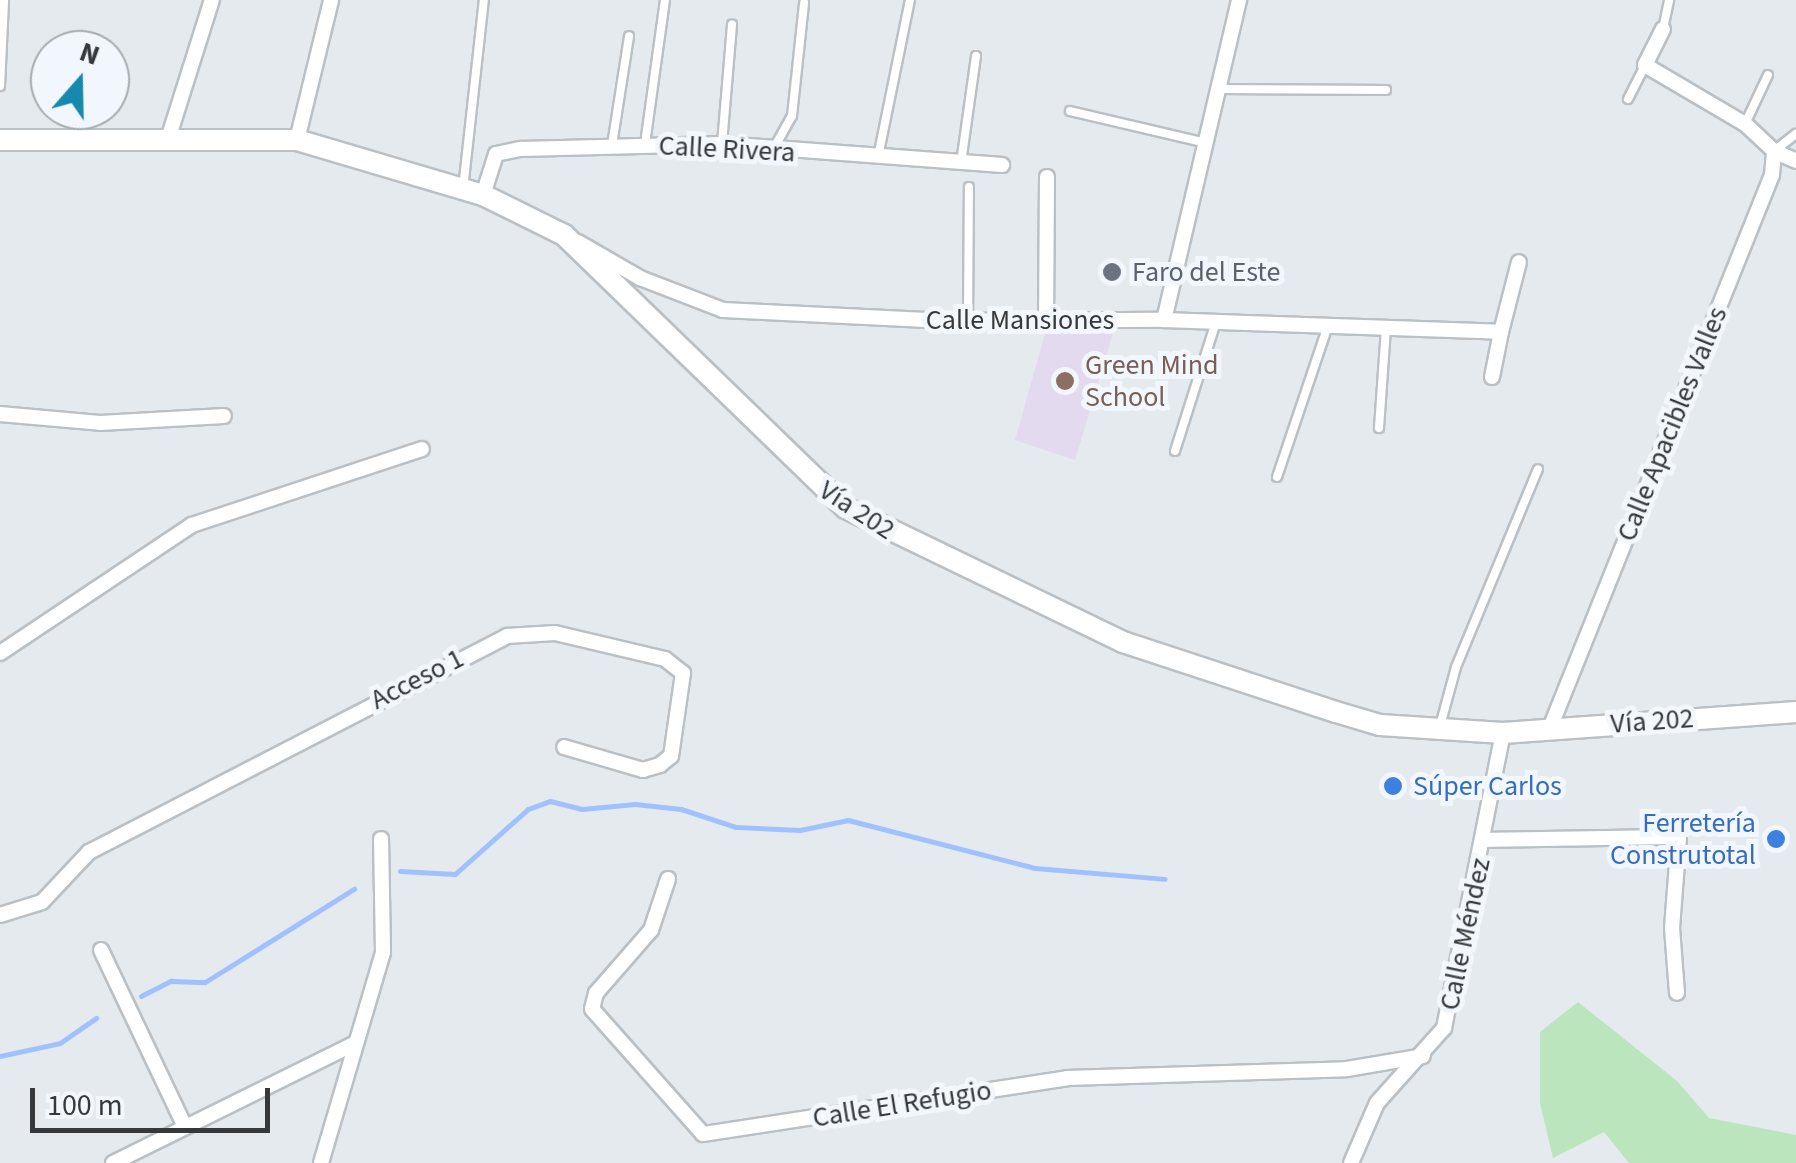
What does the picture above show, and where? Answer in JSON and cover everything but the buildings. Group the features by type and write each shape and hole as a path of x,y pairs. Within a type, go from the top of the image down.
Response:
{"main road":[{"name":"Vía 202","path":"0,140 169,136 297,140 484,196 564,235 806,476 846,508 1123,642 1380,724 1502,733 1796,712"}],"street":[{"path":"169,136 212,0"},
{"path":"297,140 331,0"},
{"path":"1164,320 1240,0"},
{"path":"1662,29 1645,66 1745,124 1774,151 1796,161"},
{"name":"Calle Rivera","path":"484,196 496,154 612,145 722,144 877,160 1002,165"},
{"name":"Calle Apacibles Valles","path":"1550,728 1772,175 1774,151"},
{"path":"1046,322 1047,178"},
{"name":"Calle Mansiones","path":"564,235 640,278 723,310 968,322 1164,320 1215,325 1501,332"},
{"path":"1492,378 1518,262"},
{"path":"0,414 100,423 224,416"},
{"path":"0,653 192,525 422,449"},
{"name":"Acceso 1","path":"0,916 42,902 89,852 508,636 554,633 665,659 683,673 671,756 660,765 642,770 564,748"},
{"name":"Calle Méndez","path":"1351,1163 1377,1103 1423,1056 1451,1007 1502,733"},
{"path":"1485,840 1679,838 1672,928 1677,993"},
{"path":"321,1163 383,952 382,839"},
{"name":"Calle El Refugio","path":"668,879 650,930 596,993 592,1009 703,1134 1067,1078 1348,1069 1423,1056"},
{"path":"101,950 185,1128"},
{"path":"112,1163 354,1044"}],"lane":[{"path":"0,86 4,0"},
{"path":"463,189 484,0"},
{"path":"645,144 666,0"},
{"path":"877,160 910,0"},
{"path":"1662,29 1669,0"},
{"path":"772,150 792,116 804,3"},
{"path":"722,144 732,24"},
{"path":"612,145 629,36"},
{"path":"960,164 976,56"},
{"path":"1628,99 1645,66"},
{"path":"1745,124 1768,75"},
{"path":"1220,89 1386,90"},
{"path":"1070,111 1206,143"},
{"path":"1774,151 1796,134"},
{"path":"968,322 969,188"},
{"path":"1175,450 1215,325"},
{"path":"1277,477 1326,328"},
{"path":"1378,428 1386,330"},
{"path":"1438,731 1456,667 1538,469"}],"shaded area":[{"name":"Green Mind School","path":"1048,323 1116,323 1075,460 1015,440"}],"green space":[{"path":"1578,1002 1677,1081 1709,1118 1796,1135 1796,1163 1629,1163 1604,1132 1553,1158 1540,1103 1540,1032"}],"waterway":[{"path":"400,871 455,874 528,809 550,801 582,809 635,804 681,809 736,827 800,830 848,820 1035,868 1165,879"},
{"path":"141,996 171,981 205,982 354,889"},
{"path":"0,1056 60,1043 96,1018"}],"place":[{"name":"Faro del Este","path":"1112,272"},
{"name":"Green Mind School","path":"1065,381"},
{"name":"Súper Carlos","path":"1393,786"},
{"name":"Ferretería Construtotal","path":"1776,839"}]}
